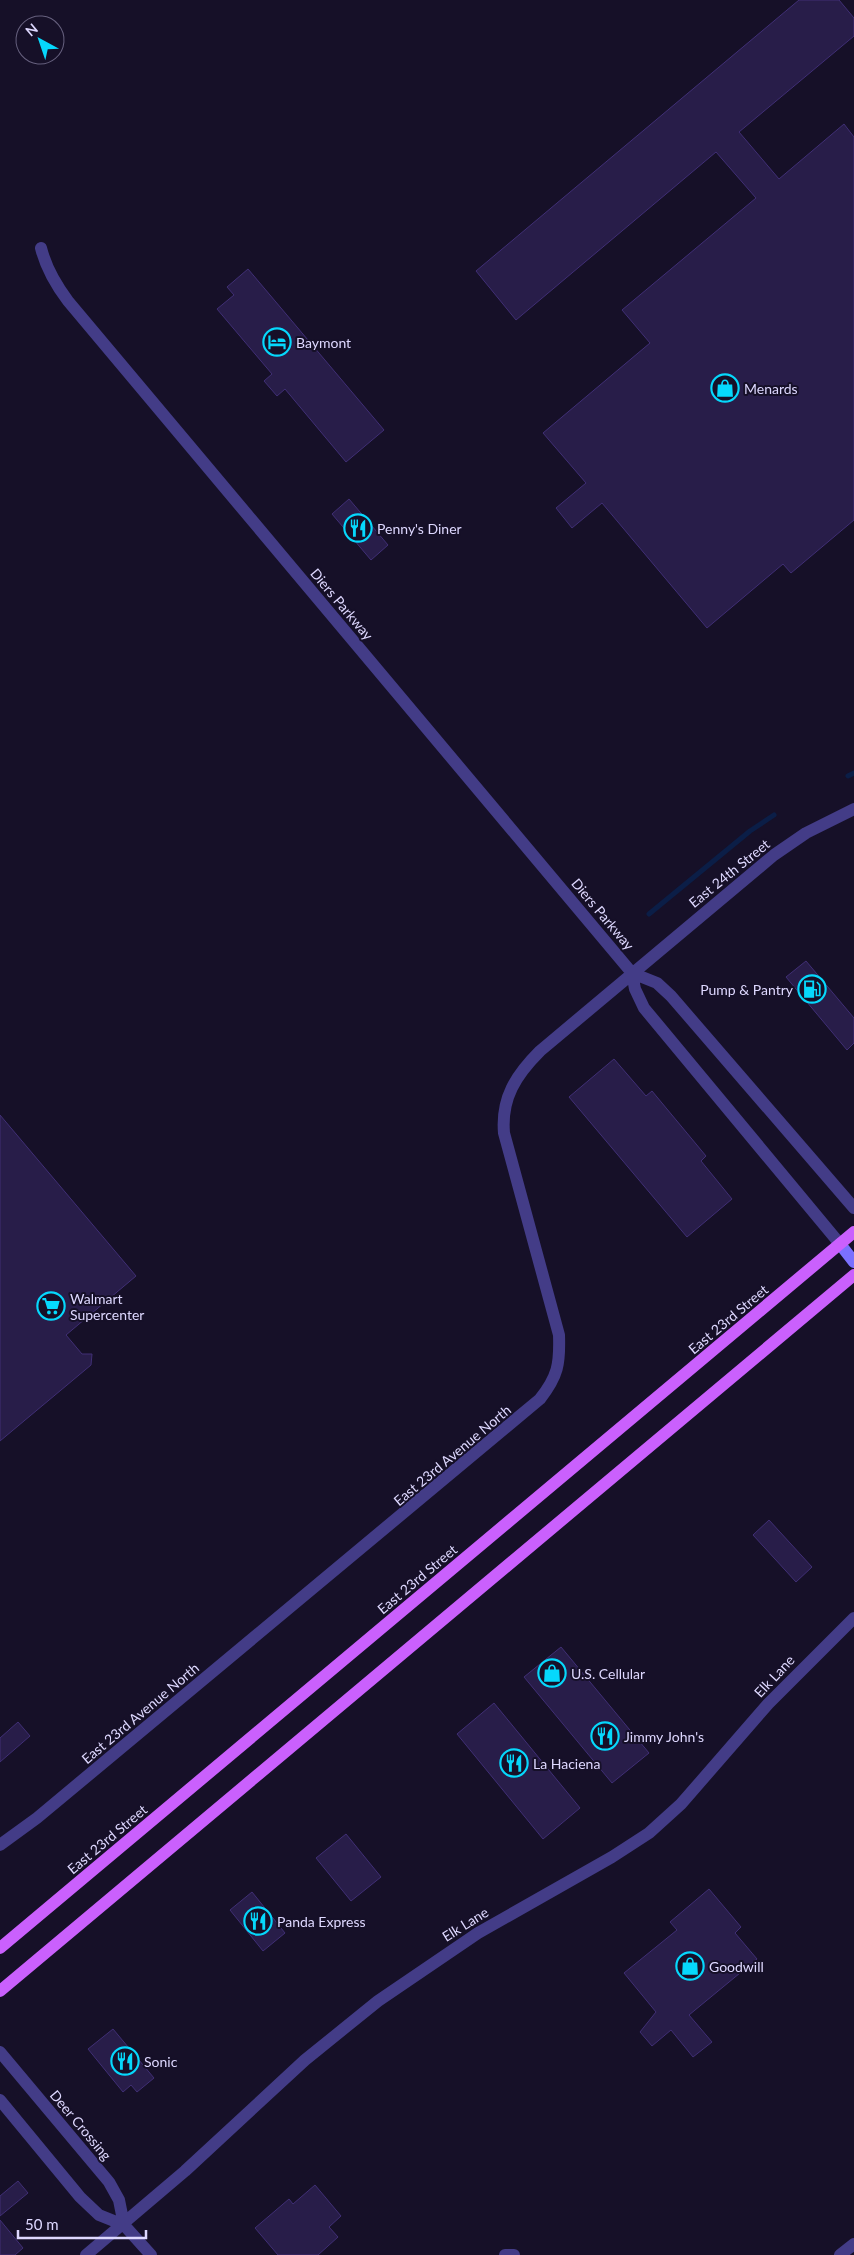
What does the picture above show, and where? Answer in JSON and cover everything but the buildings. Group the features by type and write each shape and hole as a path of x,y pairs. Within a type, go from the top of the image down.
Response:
{"main road":[{"name":"East 23rd Street","path":"0,1948 854,1232"},
{"name":"Diers Parkway","path":"840,1244 854,1262"},
{"path":"0,1990 854,1275"}],"street":[{"name":"Diers Parkway","path":"41,248 44,261 56,284 68,301 632,973 657,983 671,996 854,1208"},
{"name":"East 24th Street","path":"632,973 774,855 806,833 854,809"},
{"name":"Diers Parkway","path":"632,973 635,989 644,1008 840,1244"},
{"name":"East 23rd Avenue North","path":"0,1845 37,1818 529,1410 548,1389 557,1372 560,1361 559,1335 508,1152 503,1122 506,1100 517,1077 535,1056 632,973"},
{"name":"Elk Lane","path":"86,2255 124,2225 305,2060 384,1996 478,1933 612,1857 649,1833 681,1804 768,1704 854,1618"},
{"name":"Deer Crossing","path":"0,2052 109,2182 119,2200 124,2225"},
{"path":"0,2100 92,2209 99,2215 124,2225 151,2255"},
{"path":"840,2255 854,2244"},
{"path":"505,2255 514,2255"}],"waterway":[{"path":"848,776 854,773"},
{"path":"649,914 750,831 774,815"}],"place":[{"name":"Baymont","path":"277,342"},
{"name":"Menards","path":"725,388"},
{"name":"Penny's Diner","path":"358,528"},
{"name":"Pump & Pantry","path":"812,989"},
{"name":"Walmart Supercenter","path":"51,1306"},
{"name":"U.S. Cellular","path":"552,1673"},
{"name":"Jimmy John's","path":"605,1736"},
{"name":"La Haciena","path":"514,1763"},
{"name":"Panda Express","path":"258,1921"},
{"name":"Goodwill","path":"690,1966"},
{"name":"Sonic","path":"125,2061"}]}
